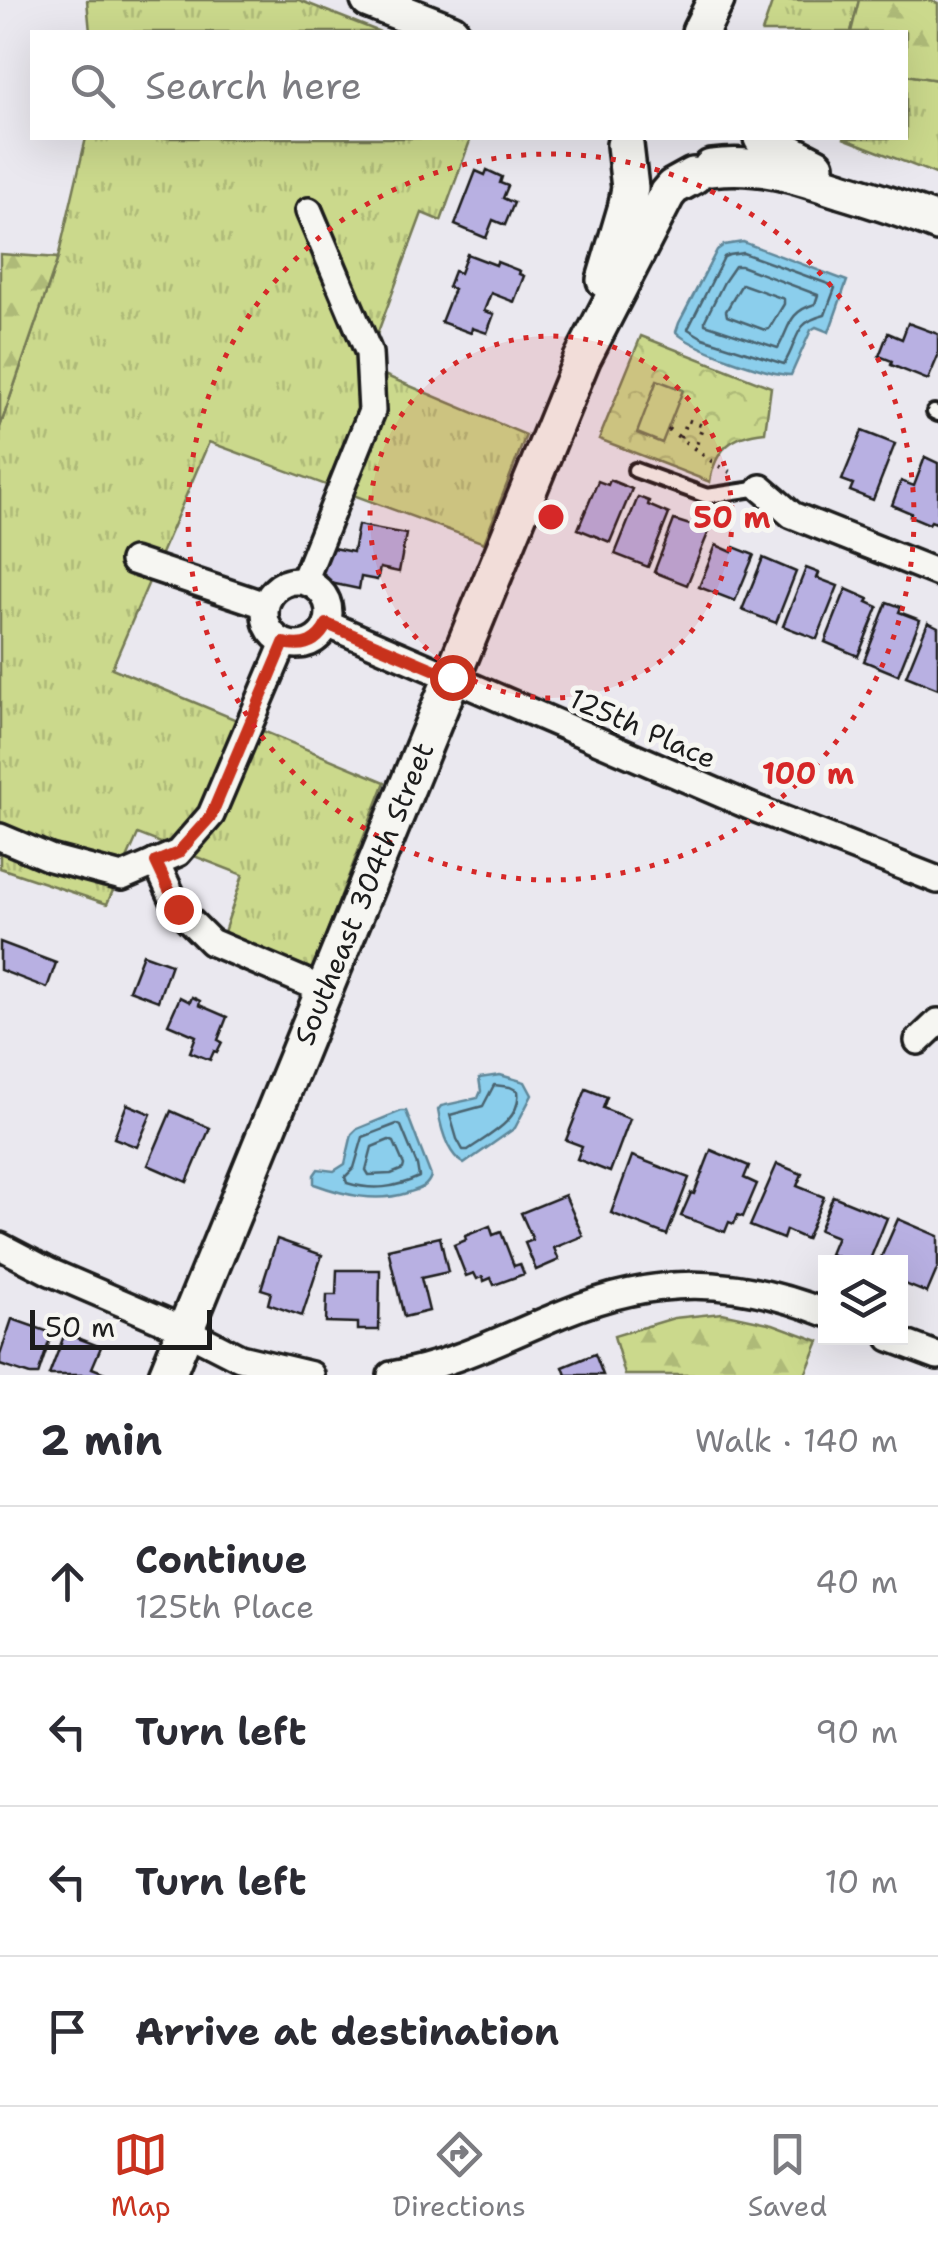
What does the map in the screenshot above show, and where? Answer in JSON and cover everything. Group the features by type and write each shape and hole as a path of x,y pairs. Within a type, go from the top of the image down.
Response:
{"street":[{"path":"369,0 449,30"},
{"path":"701,30 716,0"},
{"path":"730,30 738,0"},
{"name":"Southeast 304th Street","path":"167,1375 582,358 668,194 726,154 733,140"},
{"path":"766,140 922,217"},
{"path":"624,141 637,161 673,178 738,164 782,171 922,217"},
{"name":"Southeast 304th Street","path":"582,358 626,209 630,188 624,141"},
{"path":"304,581 372,411 368,353 309,210"},
{"path":"762,488 792,515 938,573"},
{"path":"133,561 266,605"},
{"path":"304,581 322,592 328,602 327,624 322,633 305,644 284,643 269,630 266,605 273,590 282,584 304,581"},
{"name":"125th Place","path":"327,624 754,808 938,880"},
{"path":"0,837 50,858 122,877 178,853 211,816 284,643"},
{"path":"156,862 178,909 212,942 324,990"},
{"path":"918,1041 938,1022"},
{"path":"0,1246 240,1358 312,1375"},
{"path":"391,1375 486,1348 595,1301 653,1288 744,1288 818,1310"},
{"path":"908,1345 938,1356"}],"lane":[{"path":"634,470 707,496 762,488"}],"path":[{"path":"680,438 687,420 703,426 695,448"},
{"path":"668,429 717,465 762,488"}],"green space":[{"path":"87,0 299,0 375,30 90,30"},
{"path":"773,0 859,0 852,30 763,30"},
{"path":"859,0 938,3 938,80 908,75 908,30 852,30"},
{"path":"908,75 938,80 938,175 848,140 908,140"},
{"path":"86,140 470,140 441,221 422,213 365,367 526,435 484,543 209,442 112,668 385,782 308,981 220,944 243,875 138,834 107,904 0,868 0,427 58,258"},
{"path":"0,254 58,258 0,427"},
{"path":"641,336 771,387 765,432 743,436 727,446 716,461 710,482 599,439"},
{"path":"657,380 683,390 662,443 637,433"},
{"path":"722,1313 773,1324 818,1343 805,1375 625,1375 614,1336 674,1318"}],"water":[{"path":"743,242 847,281 829,332 816,327 811,330 791,375 731,359 676,332 717,250"},
{"path":"500,1075 525,1082 532,1095 515,1128 464,1164 449,1148 438,1110 478,1098 479,1078"},
{"path":"406,1111 431,1176 425,1186 395,1196 372,1197 314,1184 318,1169 334,1171 345,1164 352,1134 357,1129"}],"building":[{"path":"487,170 502,177 500,183 508,186 503,198 514,203 505,225 493,220 486,238 455,225 476,171 485,175"},
{"path":"467,254 496,265 497,262 524,276 514,302 491,293 484,311 494,314 487,333 472,328 471,333 441,322 454,289 448,287 454,271 460,273"},
{"path":"908,323 938,334 938,356 928,380 879,356 888,333 902,339"},
{"path":"862,431 895,444 873,500 850,491 853,484 842,480"},
{"path":"925,457 938,463 938,517 936,523 929,524 892,505 901,481 914,486"},
{"path":"610,480 632,489 610,542 578,529 598,481 608,485"},
{"path":"638,497 669,514 648,567 615,554"},
{"path":"674,520 709,531 687,585 654,572"},
{"path":"358,525 406,534 399,572 380,568 377,580 361,577 359,589 316,580 323,546 353,552"},
{"path":"716,545 754,555 735,601 699,587"},
{"path":"763,558 796,572 776,623 742,610"},
{"path":"806,568 819,573 817,578 838,586 817,639 783,626"},
{"path":"846,589 878,607 858,656 825,642"},
{"path":"887,602 901,607 899,612 920,620 898,675 864,661"},
{"path":"928,622 938,627 938,689 906,676"},
{"path":"0,942 56,963 47,988 0,970"},
{"path":"143,954 171,964 158,1001 129,990"},
{"path":"180,997 190,1002 192,997 200,1001 199,1005 227,1017 218,1040 222,1042 210,1060 190,1052 196,1036 168,1024"},
{"path":"586,1089 607,1097 603,1108 630,1119 610,1172 577,1159 582,1146 566,1140"},
{"path":"127,1104 151,1114 137,1147 114,1138"},
{"path":"171,1111 210,1128 187,1182 148,1165"},
{"path":"711,1150 749,1166 744,1178 757,1184 743,1217 738,1215 734,1224 729,1222 725,1232 681,1216"},
{"path":"632,1156 689,1178 667,1235 611,1213"},
{"path":"777,1164 802,1174 797,1186 824,1197 806,1239 786,1230 783,1239 750,1226"},
{"path":"565,1195 583,1236 554,1248 559,1260 536,1270 525,1243 533,1240 521,1213"},
{"path":"833,1196 887,1218 872,1255 830,1254 837,1237 819,1230"},
{"path":"898,1219 938,1236 938,1267 927,1293 908,1285 908,1255 882,1255"},
{"path":"490,1226 493,1235 501,1232 514,1266 520,1264 524,1274 494,1285 491,1278 477,1279 474,1273 466,1276 454,1245"},
{"path":"440,1237 448,1272 421,1278 429,1311 404,1317 388,1249"},
{"path":"277,1239 322,1255 302,1316 268,1304 271,1292 261,1289"},
{"path":"337,1270 380,1270 379,1330 358,1330 358,1323 326,1322 327,1295 336,1295"},
{"path":"12,1319 52,1333 38,1375 0,1365"},
{"path":"65,1333 101,1347 92,1368 110,1375 49,1375"},
{"path":"595,1354 603,1375 566,1375 563,1367"}],"route":[{"path":"178,909 156,862 178,853 211,816 284,643 305,644 322,633 327,624 452,677"}]}
